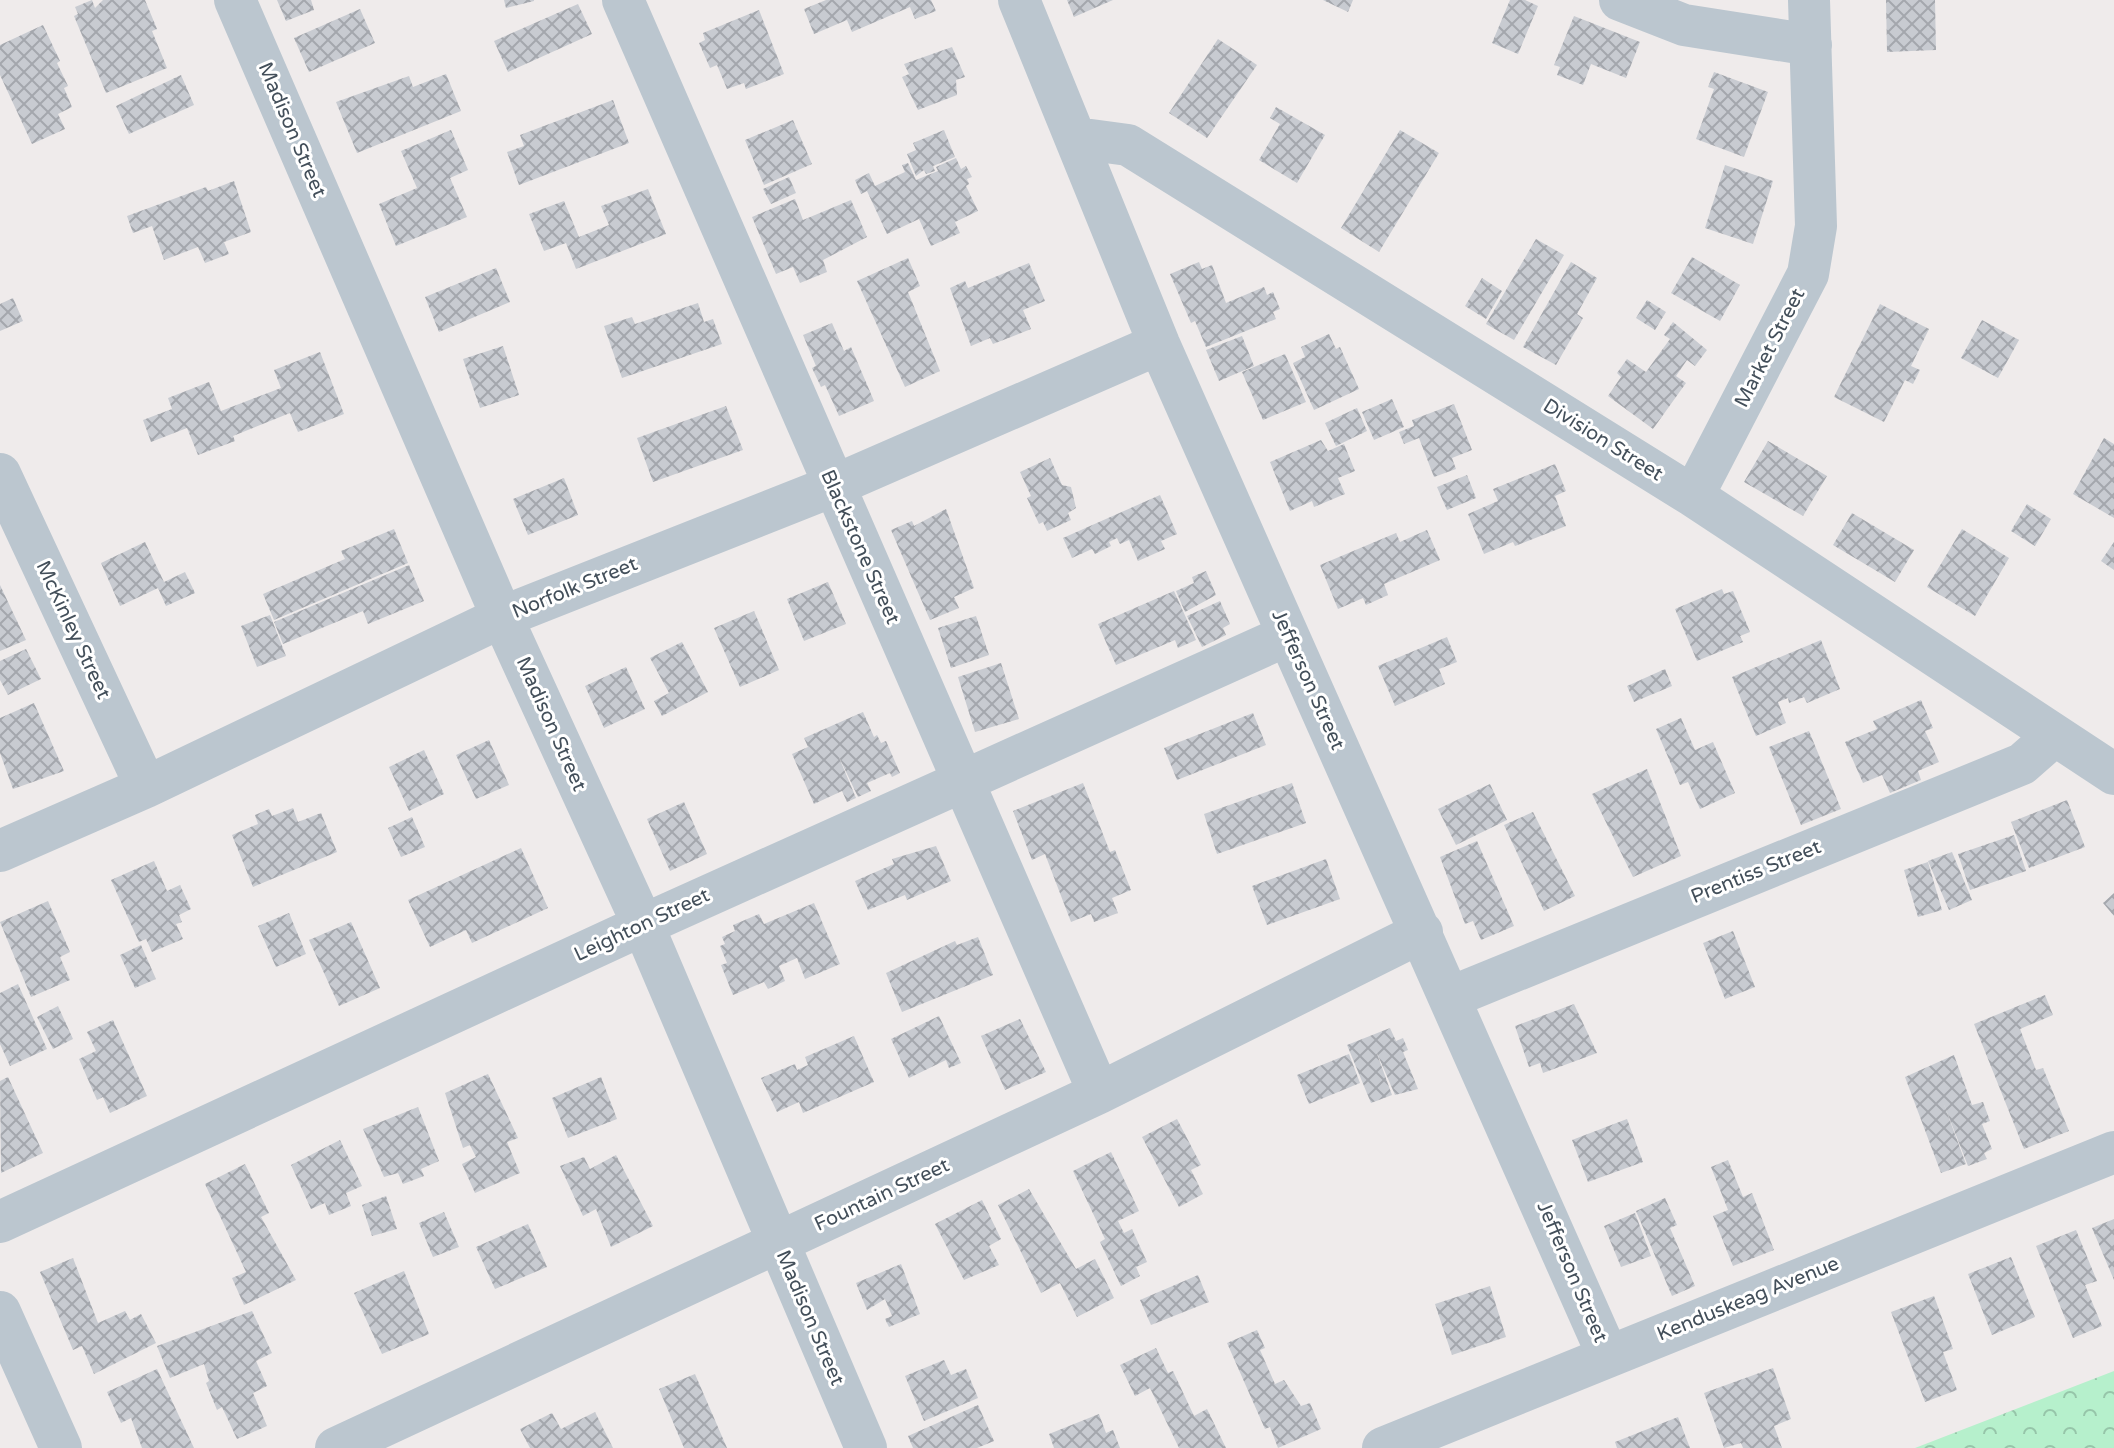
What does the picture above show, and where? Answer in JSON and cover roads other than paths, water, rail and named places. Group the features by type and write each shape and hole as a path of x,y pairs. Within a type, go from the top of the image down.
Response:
{"street":[{"name":"Madison Street","path":"235,0 502,617 643,925 866,1448"},
{"name":"Blackstone Street","path":"623,0 1099,1093"},
{"name":"Jefferson Street","path":"1019,0 1159,344 1608,1356"},
{"path":"1620,0 1684,25 1811,45"},
{"name":"Market Street","path":"1693,496 1808,274 1816,226 1809,0"},
{"name":"Division Street","path":"1076,138 1128,145 1693,496 2114,774"},
{"name":"Norfolk Street","path":"0,851 146,787 502,617 833,486 1159,344"},
{"name":"McKinley Street","path":"0,474 146,787"},
{"name":"Leighton Street","path":"0,1222 643,925 1288,635"},
{"name":"Prentiss Street","path":"1451,997 2022,764 2055,735"},
{"name":"Fountain Street","path":"336,1448 1099,1093 1422,932"},
{"name":"Kenduskeag Avenue","path":"1383,1448 2114,1152"},
{"path":"0,1312 61,1448"}]}
